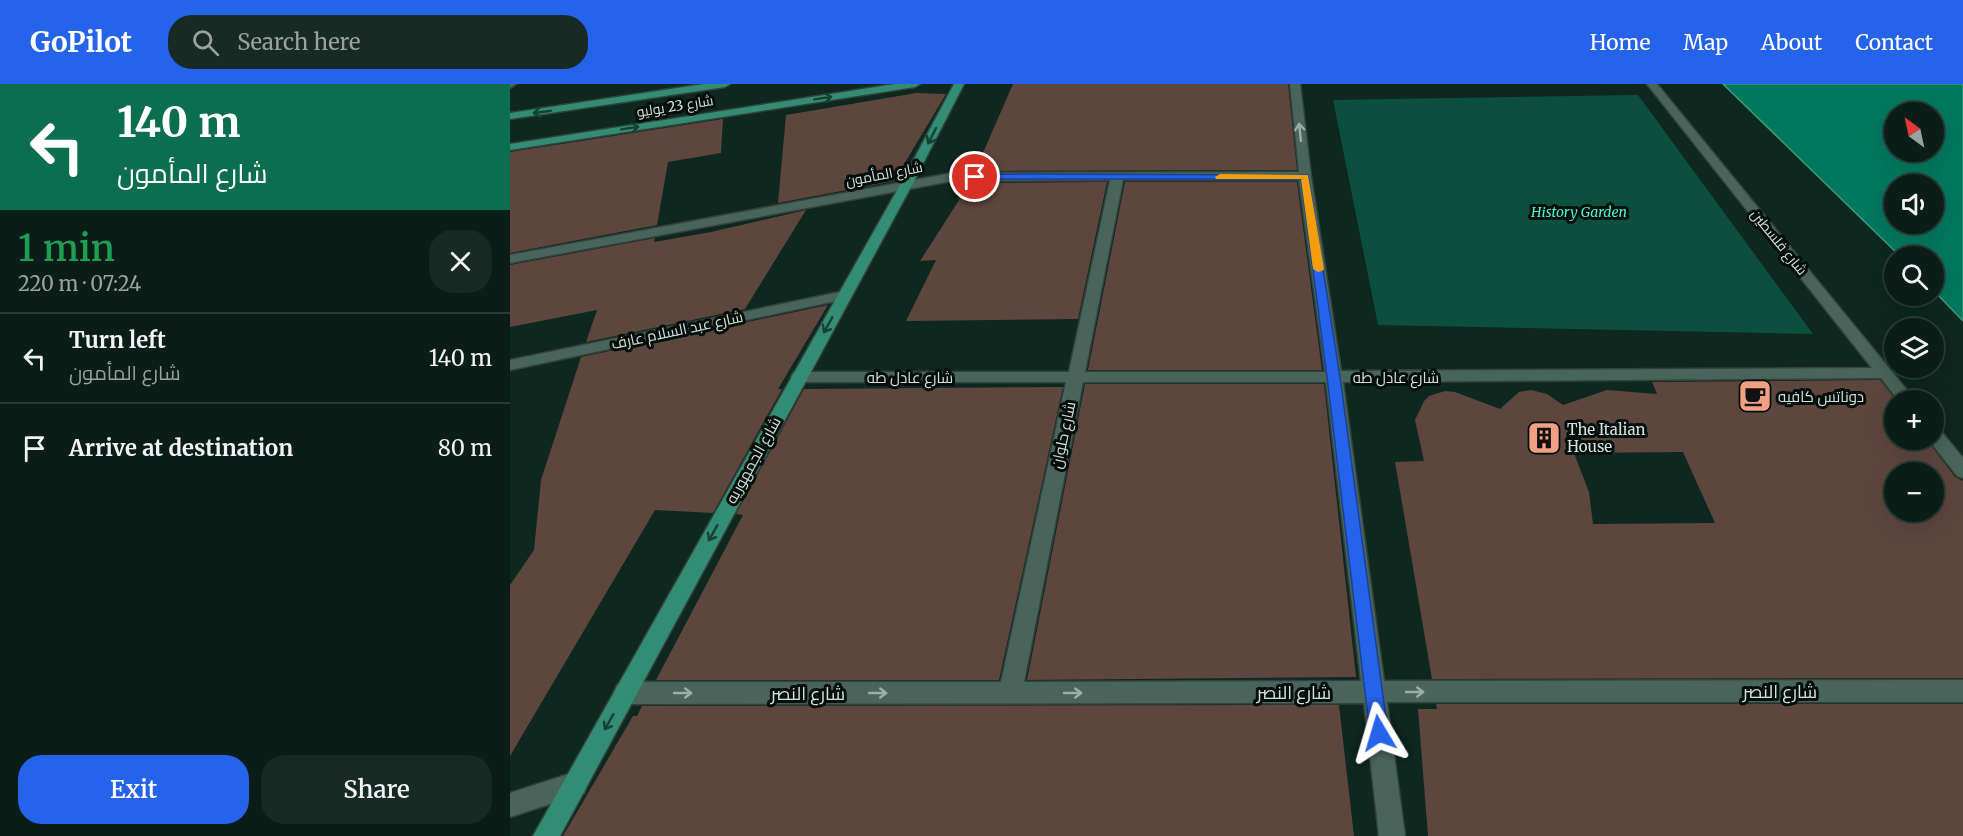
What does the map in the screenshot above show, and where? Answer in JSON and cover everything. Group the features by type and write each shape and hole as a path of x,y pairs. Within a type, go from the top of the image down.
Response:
{"main road":[{"name":"شارع 23 يوليو","path":"510,116 725,84"},
{"name":"شارع 23 يوليو","path":"510,147 915,84"},
{"name":"شارع الجمهوريه","path":"546,836 906,185 959,84"},
{"path":"594,104 572,111 562,124 608,132"}],"street":[{"path":"1295,84 1305,177 1334,377 1392,836"},
{"name":"شارع فلسطين","path":"1652,84 1884,373"},
{"name":"شارع المأمون","path":"510,259 952,177 1305,177"},
{"name":"شارع حلوان","path":"1010,693 1117,177"},
{"name":"شارع عبد السلام عارف","path":"510,365 844,295"},
{"name":"شارع عادل طه","path":"799,377 1884,374"},
{"name":"شارع فلسطين","path":"1888,378 1899,390"},
{"path":"1944,447 1963,471"},
{"name":"شارع النصر","path":"625,693 1963,691"},
{"path":"510,805 575,784"}],"green space":[{"name":"History Garden","path":"1638,95 1813,334 1378,325 1333,100"}],"shaded area":[{"path":"1723,84 1963,84 1963,321 1944,301 1944,246 1890,246"}],"building":[{"path":"1013,84 1288,84 1297,170 975,171"},
{"path":"916,93 946,94 894,181 778,203 786,115"},
{"path":"723,119 721,153 668,162 657,225 510,253 510,152"},
{"path":"1107,182 1078,319 906,321 936,260 920,261 970,183"},
{"path":"1125,182 1297,182 1322,370 1088,370"},
{"path":"806,210 745,309 586,342 597,310 510,327 510,265 655,238 654,242 711,232"},
{"path":"828,305 778,389 782,389 713,513 655,510 510,756 510,585 534,550 541,480 581,357"},
{"path":"1880,380 1888,390 1884,390 1884,450 1935,450 1944,462 1884,462 1884,522 1944,522 1944,462 1955,477 1963,481 1963,678 1432,679 1395,462 1424,461 1415,420 1424,401 1429,396 1445,391 1455,392 1500,409 1519,392 1531,390 1547,394 1563,405 1607,390 1657,394 1652,382","holes":["1683,452 1715,523 1593,524 1589,492 1574,453"]},
{"path":"1085,384 1324,384 1356,677 1027,680"},
{"path":"1063,387 999,680 656,680 743,515 736,514 804,389"},
{"path":"1436,704 1963,704 1963,836 1428,836 1418,709 1437,709"},
{"path":"1339,705 1354,836 563,836 633,716 637,716 642,706"}],"slow traffic":[{"path":"1220,177 1305,177 1318,269"}],"place":[{"name":"دوناتس كافيه","path":"1755,396"},
{"name":"The Italian House","path":"1544,438"}],"route":[{"path":"975,177 1305,177 1334,377 1379,733"}]}
